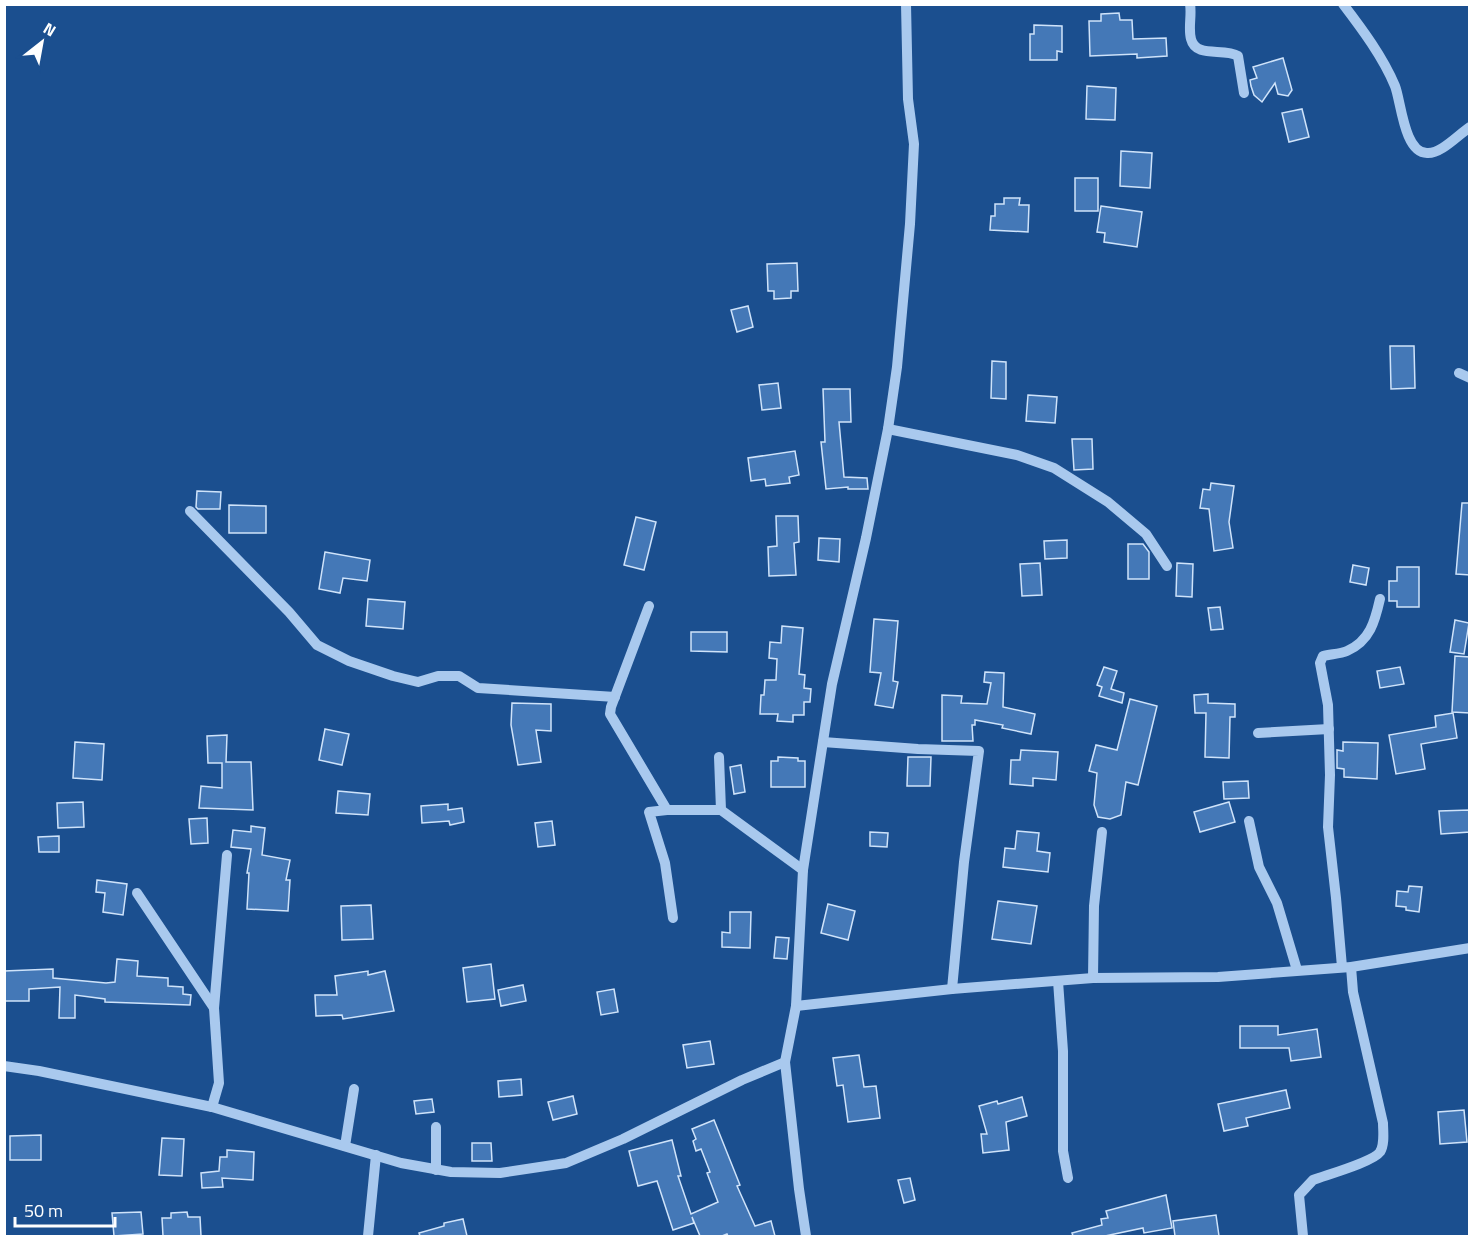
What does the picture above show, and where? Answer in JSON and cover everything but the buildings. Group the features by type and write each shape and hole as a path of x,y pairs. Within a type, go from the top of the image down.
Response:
{"street":[{"path":"806,1236 785,1062 796,1006 803,870 832,684 866,538 888,429 897,367 913,188 914,144 908,99 906,4"},
{"path":"1190,4 1191,41 1196,47 1207,51 1232,52 1238,56 1244,93"},
{"path":"1343,4 1357,22 1395,87 1404,124 1414,146 1420,152 1428,154 1437,151 1470,127"},
{"path":"888,429 1017,455 1054,468 1108,502 1146,534 1167,567"},
{"path":"190,512 289,612 317,645 349,661 418,682 438,676 459,676 478,688 615,697"},
{"path":"1303,1236 1299,1196 1306,1186 1313,1180 1372,1159 1381,1151 1383,1136 1383,1123 1346,967 1336,898 1328,827 1330,775 1328,705 1320,663 1323,656 1347,651 1364,640 1374,625 1380,599"},
{"path":"649,606 610,714 667,810"},
{"path":"1258,733 1329,729"},
{"path":"823,742 979,751 964,861 952,990"},
{"path":"719,757 721,810"},
{"path":"673,918 665,862 649,812 721,810 803,870"},
{"path":"1249,821 1259,867 1277,903 1297,970"},
{"path":"1094,978 1094,906 1102,832"},
{"path":"212,1107 219,1083 214,1008 227,855"},
{"path":"136,892 214,1008"},
{"path":"796,1006 1094,978 1218,977 1346,967 1470,948"},
{"path":"1058,981 1063,1051 1063,1151 1068,1178"},
{"path":"4,1066 39,1071 212,1107 401,1163 436,1170 500,1173 566,1162 623,1139 742,1080 785,1062"},
{"path":"345,1146 354,1089"},
{"path":"436,1127 436,1170"},
{"path":"368,1236 376,1155"}]}
